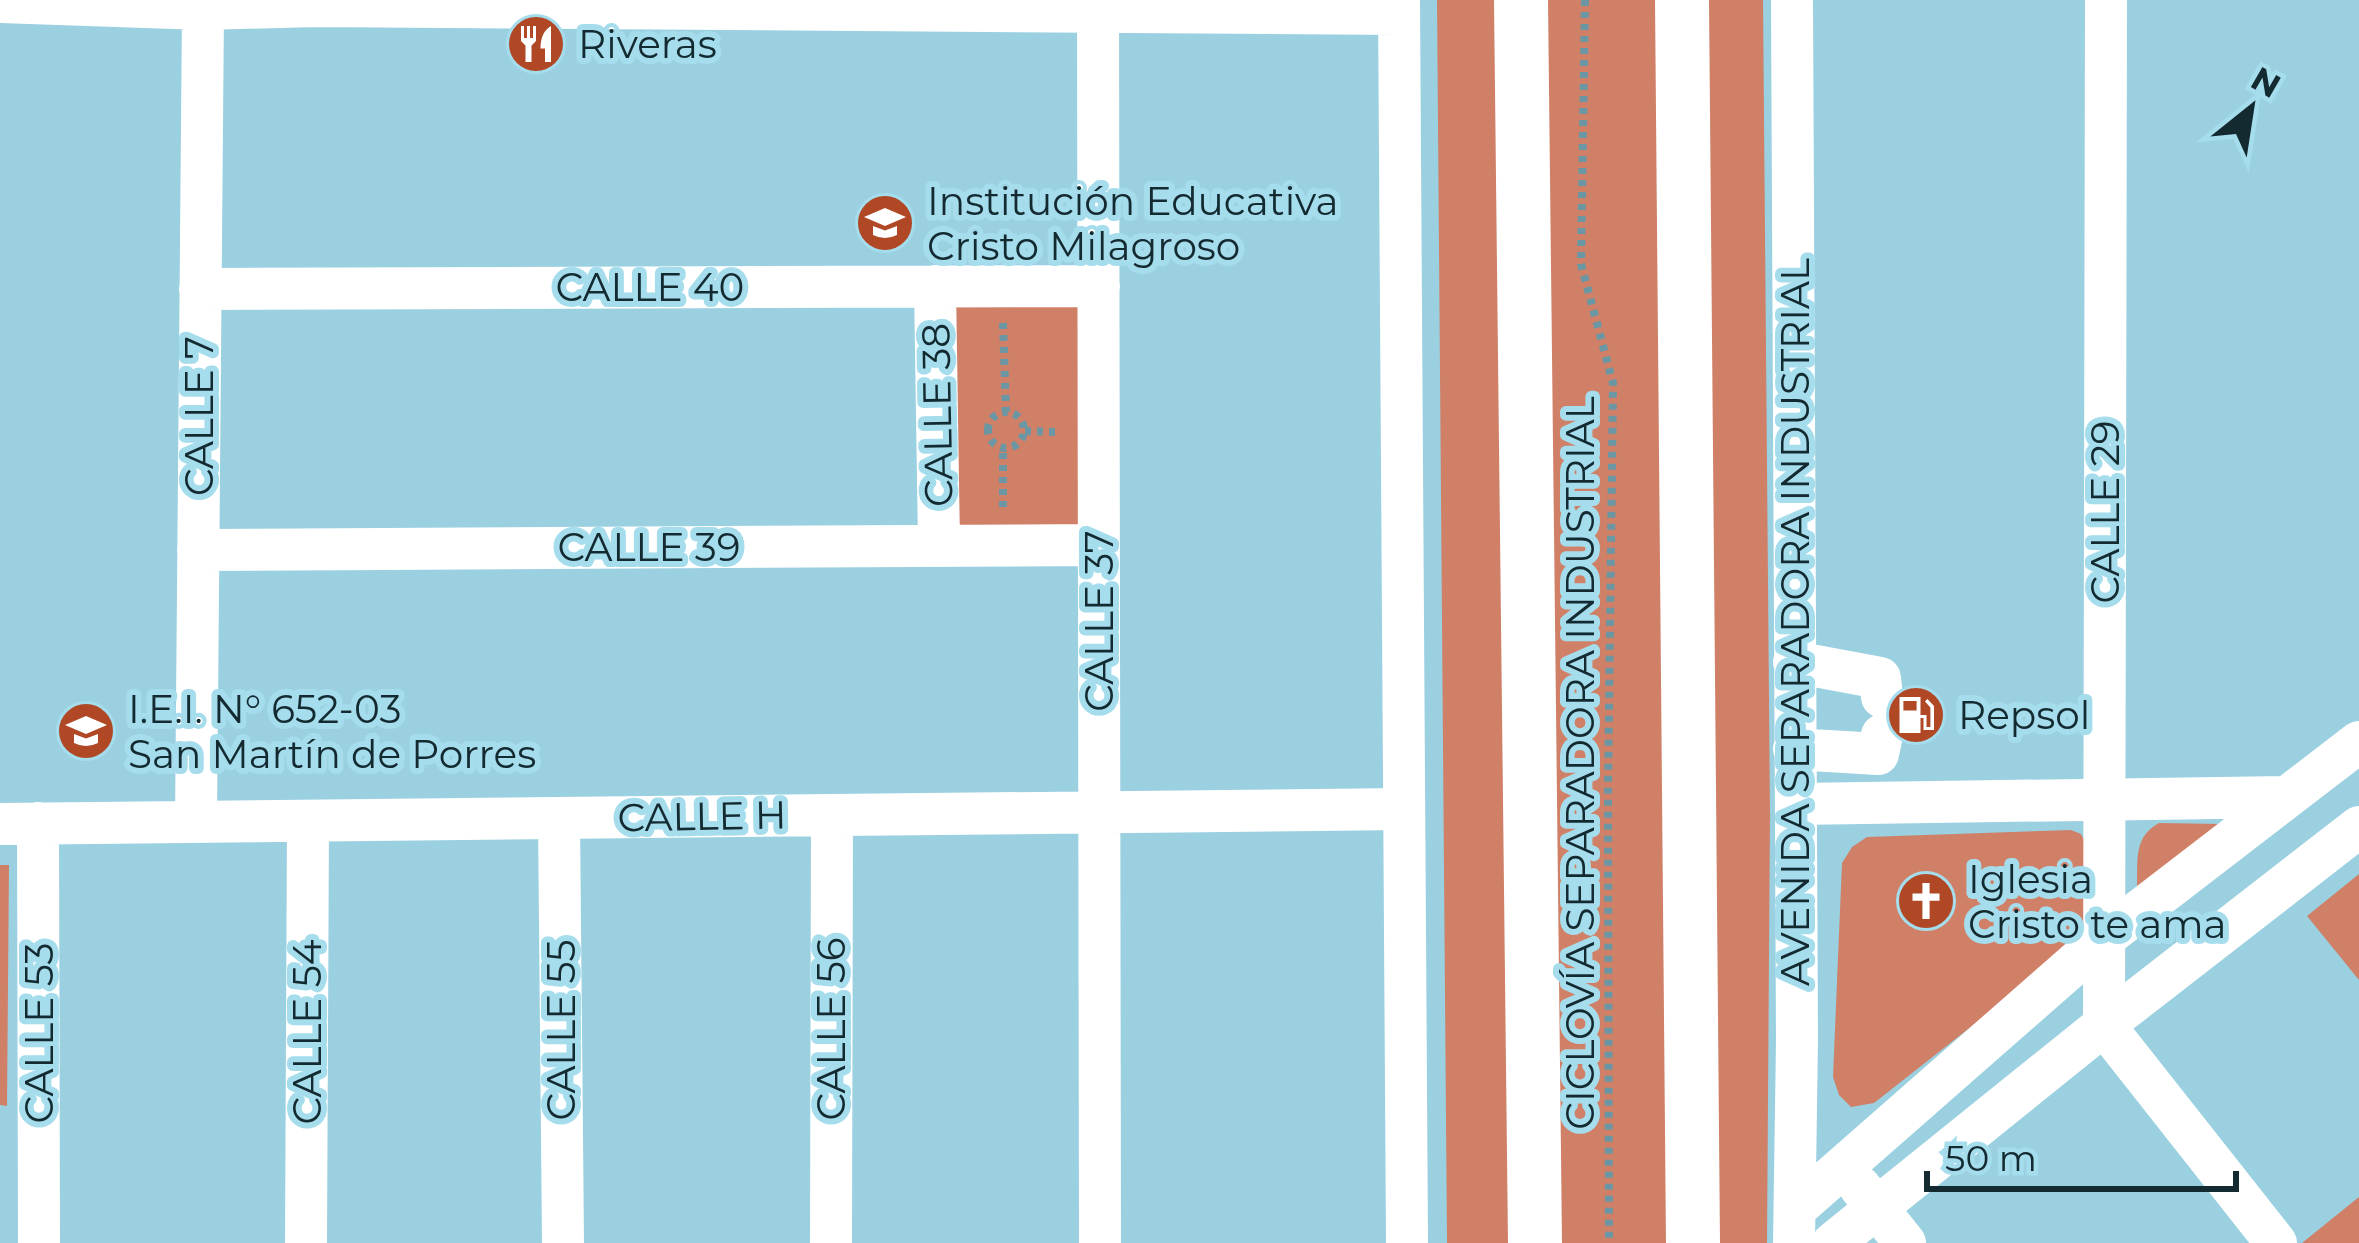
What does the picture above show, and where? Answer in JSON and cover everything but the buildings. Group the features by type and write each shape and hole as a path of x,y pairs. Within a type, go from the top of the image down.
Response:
{"main road":[{"path":"1521,0 1535,1243"},
{"path":"1682,0 1693,1243"}],"street":[{"name":"AVENIDA SEPARADORA INDUSTRIAL","path":"1792,0 1795,1226"},
{"name":"CALLE 29","path":"2104,1024 2106,0"},
{"path":"0,2 203,9 316,3 1399,7 1407,1243"},
{"name":"CALLE 37","path":"1098,6 1100,1243"},
{"name":"CALLE 7","path":"196,822 203,9"},
{"name":"CALLE 40","path":"200,290 936,297 1099,286"},
{"name":"CALLE 38","path":"936,297 939,544"},
{"name":"CALLE 39","path":"198,550 1099,544"},
{"path":"1794,662 1880,678 1882,716 1878,754 1794,748"},
{"path":"1795,1226 1844,1168 2104,938 2359,742"},
{"path":"1796,804 2287,797"},
{"name":"CALLE H","path":"19,823 1404,809"},
{"name":"CALLE 56","path":"831,1243 832,815"},
{"name":"CALLE 55","path":"559,818 563,1243"},
{"name":"CALLE 54","path":"306,1243 308,821"},
{"name":"CALLE 53","path":"19,823 20,1119 39,1243"},
{"path":"1834,1243 2359,826"},
{"path":"2104,1024 2276,1243"},
{"path":"1844,1168 1905,1243"}],"path":[{"name":"CICLOVÍA SEPARADORA INDUSTRIAL","path":"1585,0 1581,264 1613,383 1609,1243"},
{"path":"936,297 1003,310 1006,412"},
{"path":"1006,412 1018,416 1025,431 1015,446 1003,448 992,443 988,425 994,415 1006,412"},
{"path":"1025,431 1065,432 1065,453"},
{"path":"1002,544 1003,448"}],"shaded area":[{"path":"1437,0 1504,0 1518,1243 1447,1243"},
{"path":"1537,0 1666,0 1675,1243 1551,1243"},
{"path":"1705,0 1763,0 1770,815 1767,1243 1716,1243"},
{"path":"953,302 1083,303 1083,534 953,533"},
{"path":"2159,823 2222,824 2137,889 2141,843"},
{"path":"2071,830 2085,842 2086,923 2070,949 1874,1103 1851,1107 1839,1095 1833,1077 1842,863 1852,847 1867,837"},
{"path":"0,865 9,865 7,1106 0,1105"},
{"path":"2359,874 2359,980 2307,916"},
{"path":"2359,1197 2359,1243 2302,1243"}],"place":[{"name":"Riveras","path":"536,44"},
{"name":"Institución Educativa Cristo Milagroso","path":"885,223"},
{"name":"Repsol","path":"1916,715"},
{"name":"I.E.I. N° 652-03 San Martín de Porres","path":"86,731"},
{"name":"Iglesia Cristo te ama","path":"1926,901"}]}
